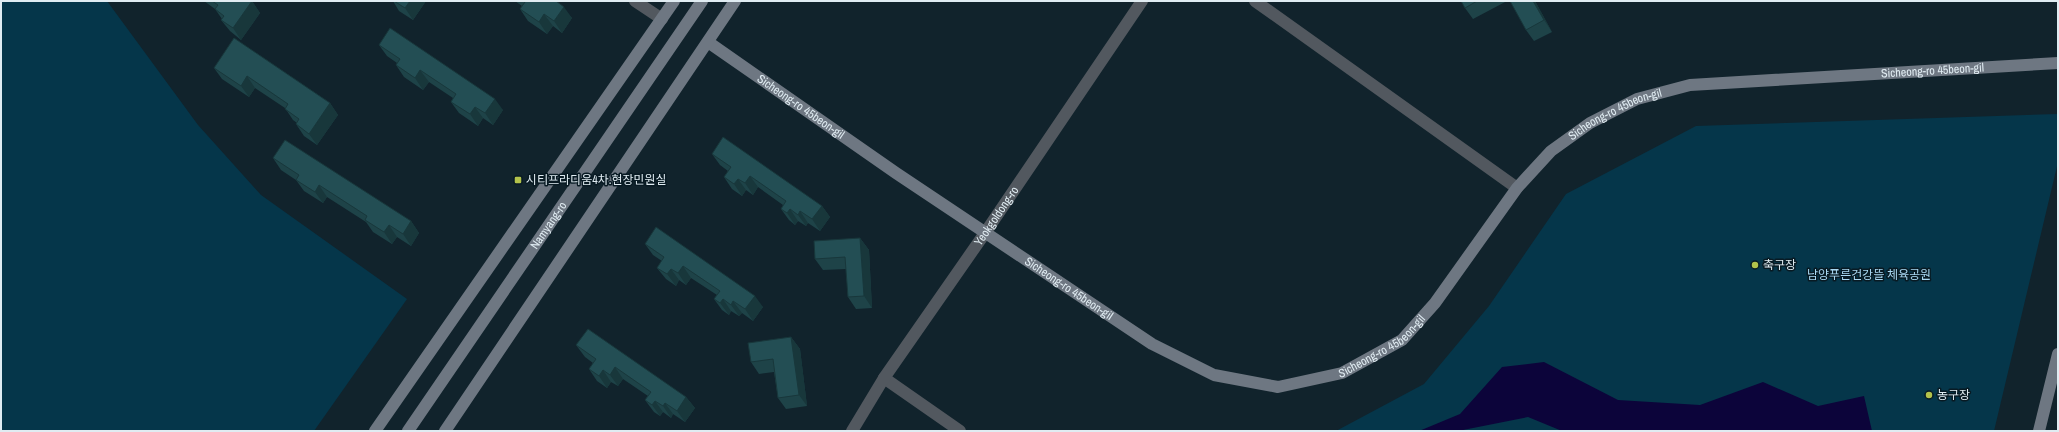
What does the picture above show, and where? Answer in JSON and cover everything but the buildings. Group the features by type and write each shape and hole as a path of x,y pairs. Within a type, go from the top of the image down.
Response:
{"street":[{"path":"635,1 662,19"},
{"path":"375,431 674,1"},
{"name":"Namyang-ro","path":"408,431 702,1"},
{"path":"445,431 735,1"},
{"name":"Yeokgoldong-ro","path":"852,431 884,378 985,233 1142,1"},
{"path":"1256,1 1517,188"},
{"name":"Sicheong-ro 45beon-gil","path":"708,42 985,233 1152,344 1214,375 1278,387 1342,374 1402,340 1435,303 1517,188 1551,152 1590,123 1637,99 1690,85 2058,63"},
{"path":"2039,431 2058,354"},
{"path":"884,378 960,431"}],"green space":[{"path":"1,1 107,1 198,125 261,195 407,299 314,431 1,431"},
{"name":"남양푸른건강뜰 체육공원","path":"2058,114 2058,162 1994,431 1336,431 1424,384 1489,306 1566,194 1696,126"}],"shaded area":[{"path":"1544,362 1618,400 1700,405 1763,382 1818,406 1864,396 1872,431 1562,431 1528,417 1458,431 1419,431 1460,414 1502,367"}],"place":[{"name":"시티프라디움4차.현장민원실","path":"518,180"},
{"name":"축구장","path":"1755,265"},
{"name":"농구장","path":"1929,395"}]}
